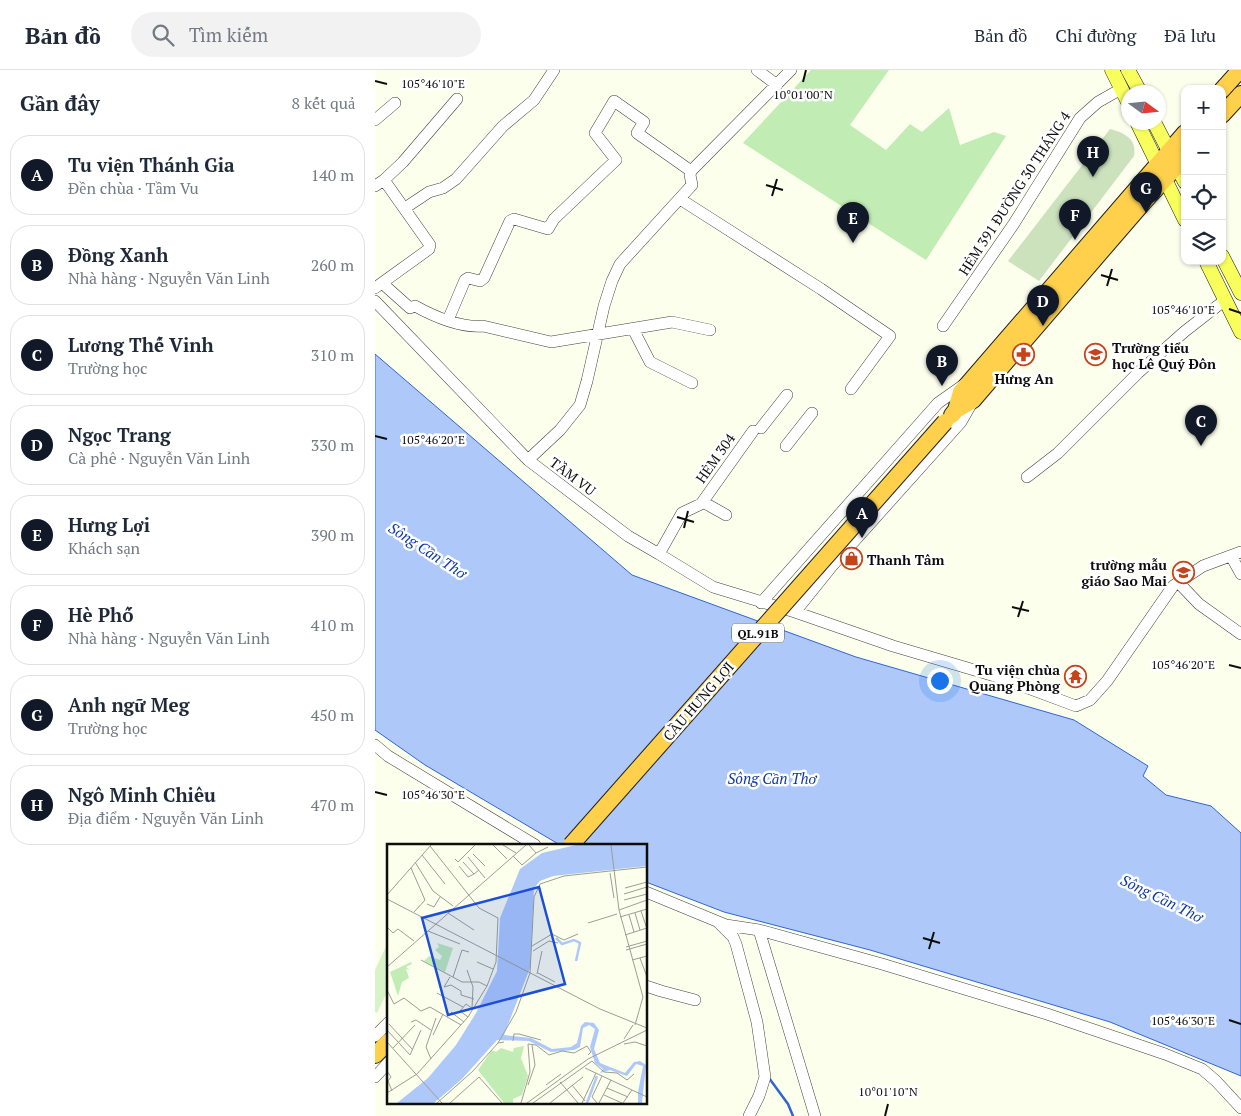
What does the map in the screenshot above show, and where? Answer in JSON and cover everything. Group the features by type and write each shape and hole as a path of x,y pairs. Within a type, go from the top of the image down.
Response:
{"highway":[{"path":"1226,86 1240,70"},
{"path":"1226,111 1241,94"},
{"name":"QL.91B","path":"956,410 961,392 969,382 1181,138"},
{"name":"QL.91B","path":"956,410 973,400 1181,162"},
{"name":"CẦU HƯNG LỢI","path":"572,844 956,410"},
{"path":"375,1055 387,1043"}],"main road":[{"path":"1112,70 1121,89"},
{"path":"1129,70 1136,85"},
{"path":"1141,130 1181,212"},
{"path":"1159,130 1169,151 1181,162"},
{"path":"1226,264 1241,293"},
{"path":"1207,265 1241,332"}],"street":[{"path":"405,208 429,192 443,188 457,179 503,126 534,100 554,70"},
{"path":"757,70 777,84"},
{"path":"528,460 560,430 580,406 596,335 619,264 692,186 691,171 791,70"},
{"name":"HẺM 391 ĐƯỜNG 30 THÁNG 4","path":"943,326 1013,224 1080,118 1098,102 1121,89"},
{"path":"457,99 403,162 380,183 405,208 430,245 429,249 379,286 410,308 415,306 463,325 483,326 551,342 672,322 710,330"},
{"path":"448,320 465,280 468,278 480,281 484,278 510,221 514,219 548,229 554,219 616,160 595,133 614,102 644,122 637,133 691,171"},
{"path":"375,120 395,103"},
{"path":"680,199 821,289 890,336 851,389"},
{"path":"1027,477 1057,452 1177,337 1225,300"},
{"name":"TẦM VU","path":"375,301 528,460 628,536 713,587 795,612 893,646 998,677 1076,706 1090,700 1097,693 1173,586 1178,582"},
{"path":"633,328 650,362 692,383"},
{"path":"761,603 938,403 969,382"},
{"name":"HẺM 304","path":"659,554 682,513 703,502 757,430 787,395"},
{"path":"795,612 832,566 961,422 973,400"},
{"path":"786,446 812,412"},
{"name":"HẺM 304","path":"703,502 726,515"},
{"path":"1241,574 1236,554 1203,566 1178,582 1199,604 1241,634"},
{"path":"375,745 388,756 533,844"},
{"path":"647,892 721,923 755,930 882,964 1047,1014 1165,1054 1201,1069 1216,1081 1241,1108"},
{"path":"721,923 735,940 757,1022 765,1078 749,1116"},
{"path":"755,930 815,1116"},
{"path":"647,986 695,1000"},
{"path":"375,1036 387,1024"},
{"path":"375,1077 387,1064"}],"green space":[{"path":"811,70 889,70 850,125 886,150 910,124 922,132 949,108 960,145 994,132 1006,136 926,260 743,143"},
{"path":"1110,129 1125,135 1132,141 1134,156 1039,281 1008,261"},
{"path":"387,944 387,992 377,1013 375,1012 375,970"}],"water":[{"name":"Sông Cần Thơ","path":"375,354 632,575 856,657 1074,720 1148,766 1143,776 1166,795 1211,806 1241,833 1241,1076 1110,1022 870,950 724,912 647,882 647,844 558,844 425,765 375,730"}],"waterway":[{"path":"769,1078 788,1104 793,1116"}],"place":[{"name":"Ngô Minh Chiêu","path":"1093,177"},
{"name":"Anh ngữ Meg","path":"1146,213"},
{"name":"Hè Phố","path":"1075,240"},
{"name":"Hưng Lợi","path":"853,243"},
{"name":"Ngọc Trang","path":"1043,326"},
{"name":"Hưng An","path":"1024,355"},
{"name":"Trường tiểu học Lê Quý Đôn","path":"1096,355"},
{"name":"Đồng Xanh","path":"942,386"},
{"name":"Lương Thế Vinh","path":"1201,446"},
{"name":"Tu viện Thánh Gia","path":"862,538"},
{"name":"Thanh Tâm","path":"851,559"},
{"name":"trường mẫu giáo Sao Mai","path":"1183,572"},
{"name":"Tu viện chùa Quang Phòng","path":"1076,677"}]}
